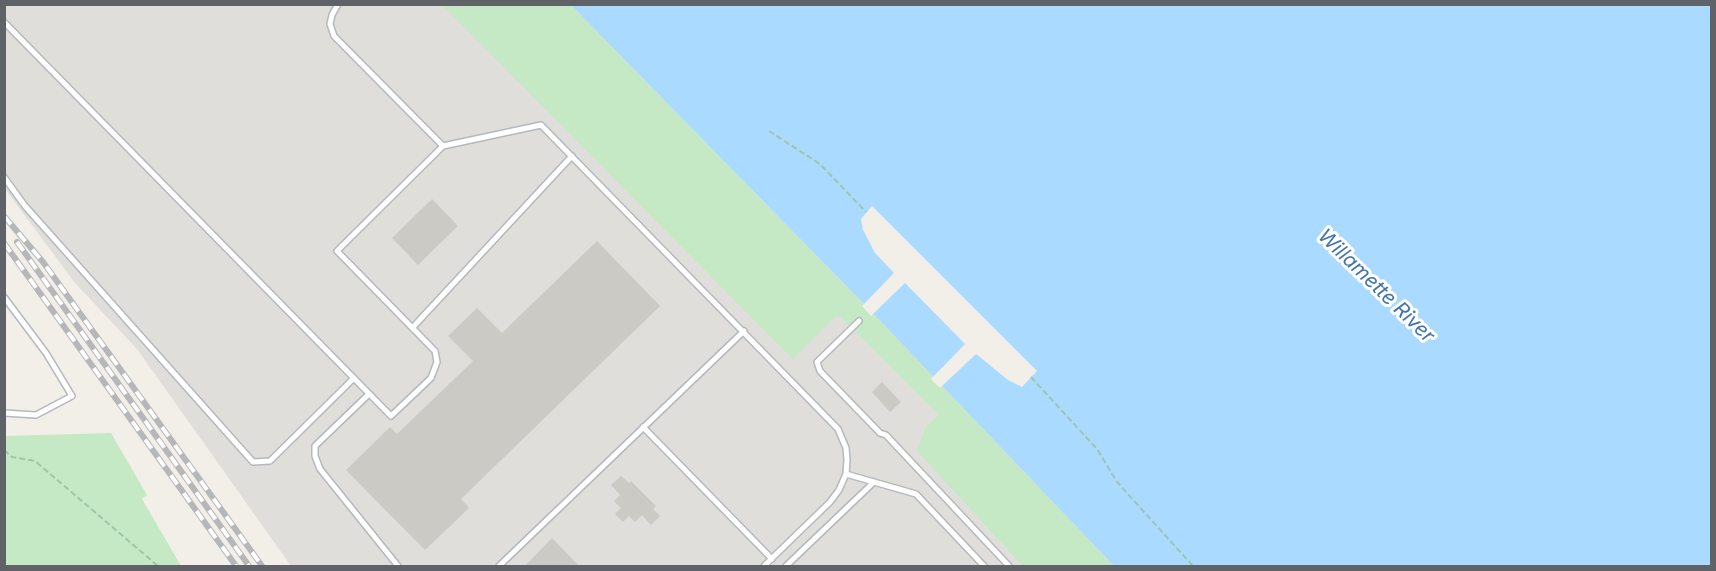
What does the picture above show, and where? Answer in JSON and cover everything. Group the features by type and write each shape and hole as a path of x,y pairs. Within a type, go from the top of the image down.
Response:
{"lane":[{"path":"339,4 332,15 330,24 334,36 443,146"},
{"path":"4,22 391,416 431,378 437,362 435,351 414,326 337,250 443,146 541,125 838,429 846,448 846,474 830,502 764,567"},
{"path":"414,326 572,156"},
{"path":"4,177 25,206 253,462 270,460 354,378"},
{"path":"4,297 46,353 72,396 36,415 4,413"},
{"path":"859,321 817,362 820,371 880,433 886,435 1010,567"},
{"path":"499,567 744,331"},
{"path":"369,394 315,446 315,456 320,469 398,567"},
{"path":"642,427 772,559"},
{"path":"846,474 916,494 984,567"},
{"path":"786,567 874,482"}],"path":[{"path":"769,131 820,164 866,212"},
{"path":"1031,377 1097,449 1117,482 1193,567"},
{"path":"4,450 12,457 34,460 162,567"}],"shaded area":[{"path":"4,5 571,5 865,305 1114,566 291,566 137,349 75,283 5,189"}],"green space":[{"path":"442,5 571,5 865,305 1114,566 1023,566 917,451 926,426 939,415 845,321 837,315 793,359"},
{"path":"111,433 147,495 142,499 181,566 5,566 5,436"}],"water":[{"name":"Willamette River","path":"571,5 1711,5 1711,566 1114,566 865,305"}],"pier":[{"path":"872,206 1037,371 1022,387 1008,380 976,354 940,388 931,379 965,344 905,283 871,316 862,306 894,273 875,253 863,230 861,219"}],"building":[{"path":"432,199 458,226 418,265 392,238"},
{"path":"597,241 660,306 461,499 469,508 425,550 346,470 390,427 397,434 473,361 448,336 477,308 502,333"},
{"path":"882,382 901,402 890,412 872,392"},
{"path":"621,476 629,483 631,481 656,506 653,509 660,516 651,525 642,515 635,522 629,516 623,522 615,514 621,508 614,501 620,495 611,485"},
{"path":"552,538 580,567 524,567"}],"railway":[{"path":"4,216 43,262 262,566"},
{"path":"17,242 249,566"},
{"path":"4,243 236,566"}]}
